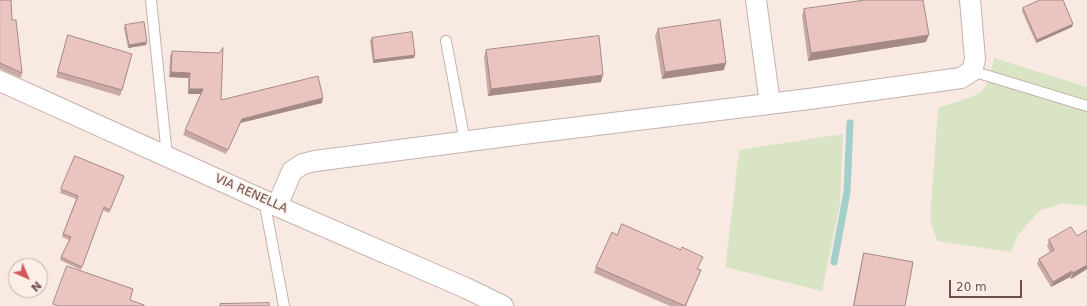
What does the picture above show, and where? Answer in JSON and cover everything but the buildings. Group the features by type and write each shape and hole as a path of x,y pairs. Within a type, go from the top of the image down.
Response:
{"street":[{"path":"756,0 770,104"},
{"path":"270,203 292,171 303,164 961,78 972,71 975,59 970,0"},
{"name":"VIA RENELLA","path":"0,82 270,203 466,288 503,306"}],"lane":[{"path":"151,0 166,156"},
{"path":"446,41 465,142"},
{"path":"972,71 1087,106"},
{"path":"270,203 284,306"}],"green space":[{"path":"994,58 1087,87 1087,206 1063,203 1039,211 1018,235 1011,252 937,241 930,220 938,108 968,98 982,91 989,80"},
{"path":"843,134 840,203 822,291 725,267 739,150"}],"waterway":[{"path":"834,262 847,192 850,123"}]}
